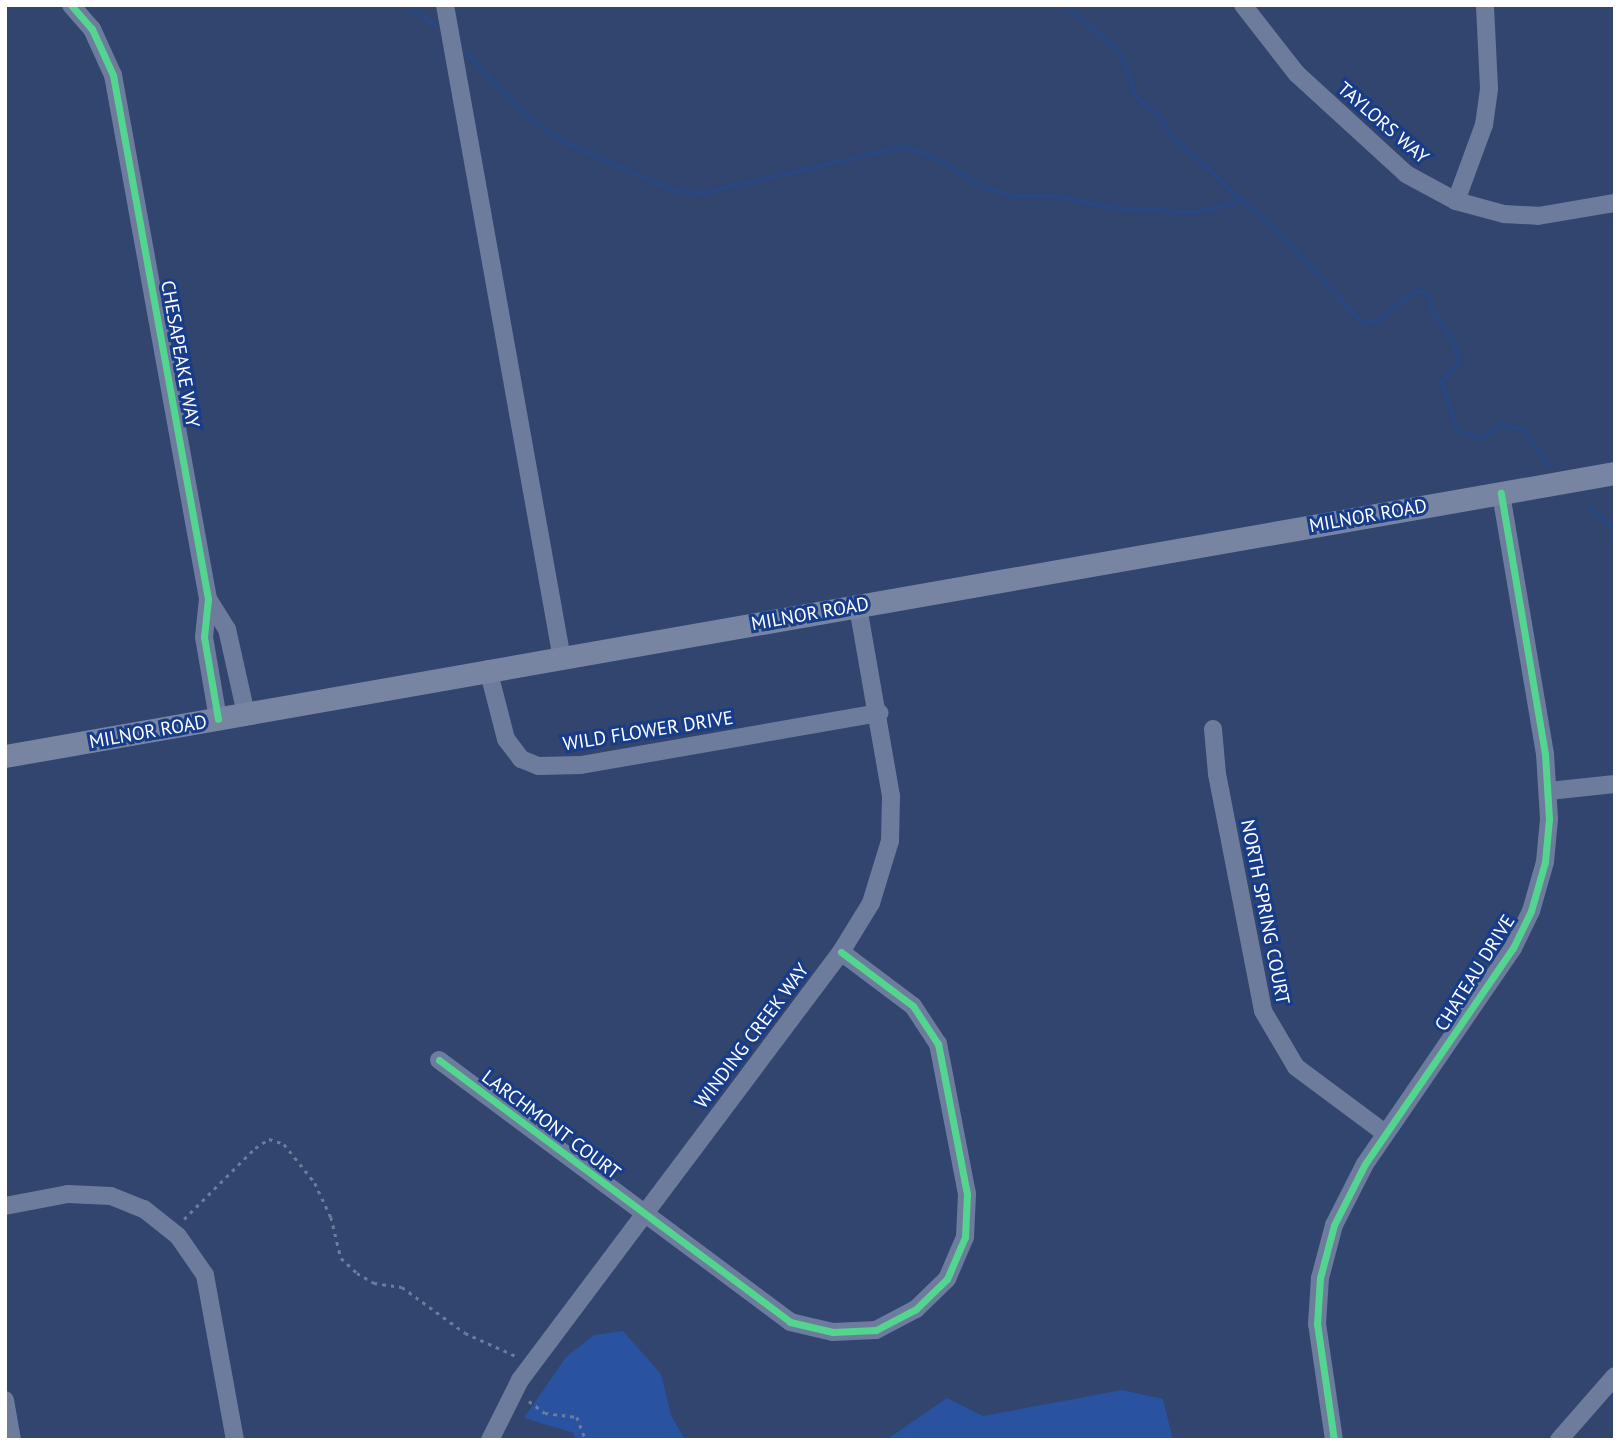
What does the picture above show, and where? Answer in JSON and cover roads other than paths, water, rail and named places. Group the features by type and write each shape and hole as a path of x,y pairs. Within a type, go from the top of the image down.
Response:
{"main road":[{"name":"MILNOR ROAD","path":"5,756 1615,473"}],"street":[{"name":"CHESAPEAKE WAY","path":"71,5 92,29 113,75 208,599 204,638 218,719"},
{"path":"445,5 562,659"},
{"name":"TAYLORS WAY","path":"1243,5 1317,93 1406,174 1455,201 1504,214 1538,216 1615,203"},
{"path":"1455,201 1485,125 1489,88 1485,5"},
{"name":"CHATEAU DRIVE","path":"1334,1440 1318,1347 1320,1278 1339,1212 1385,1133 1500,970 1531,911 1547,852 1549,792 1501,493"},
{"name":"CHESAPEAKE WAY","path":"208,599 227,629 246,714"},
{"name":"WINDING CREEK WAY","path":"490,1440 508,1399 841,951 871,903 890,841 891,796 879,713 858,606"},
{"name":"WILD FLOWER DRIVE","path":"488,669 506,740 521,759 538,766 581,765 879,713"},
{"name":"NORTH SPRING COURT","path":"1213,729 1217,774 1262,1011 1296,1067 1385,1133"},
{"path":"1549,792 1615,784"},
{"name":"LARCHMONT COURT","path":"439,1059 789,1322 810,1329 876,1330 898,1321 939,1291 957,1261 967,1219 965,1173 945,1066 929,1028 913,1006 841,951"},
{"path":"5,1206 68,1194 111,1196 144,1209 172,1231 205,1275 235,1440"},
{"path":"1559,1440 1615,1376"},
{"path":"5,1401 12,1440"}],"waterway":[{"path":"409,5 435,25"},
{"path":"1066,5 1121,53 1136,96 1159,115 1171,135 1284,238 1363,323 1376,321 1417,290 1429,295 1431,310 1453,340 1460,361 1442,381 1457,430 1480,439 1501,425 1523,429 1549,466"},
{"path":"467,53 529,118 565,142 673,190 701,193 905,146 944,162 981,186 1014,196 1049,195 1117,208 1196,212 1240,201"},
{"path":"1589,507 1615,530"}]}
